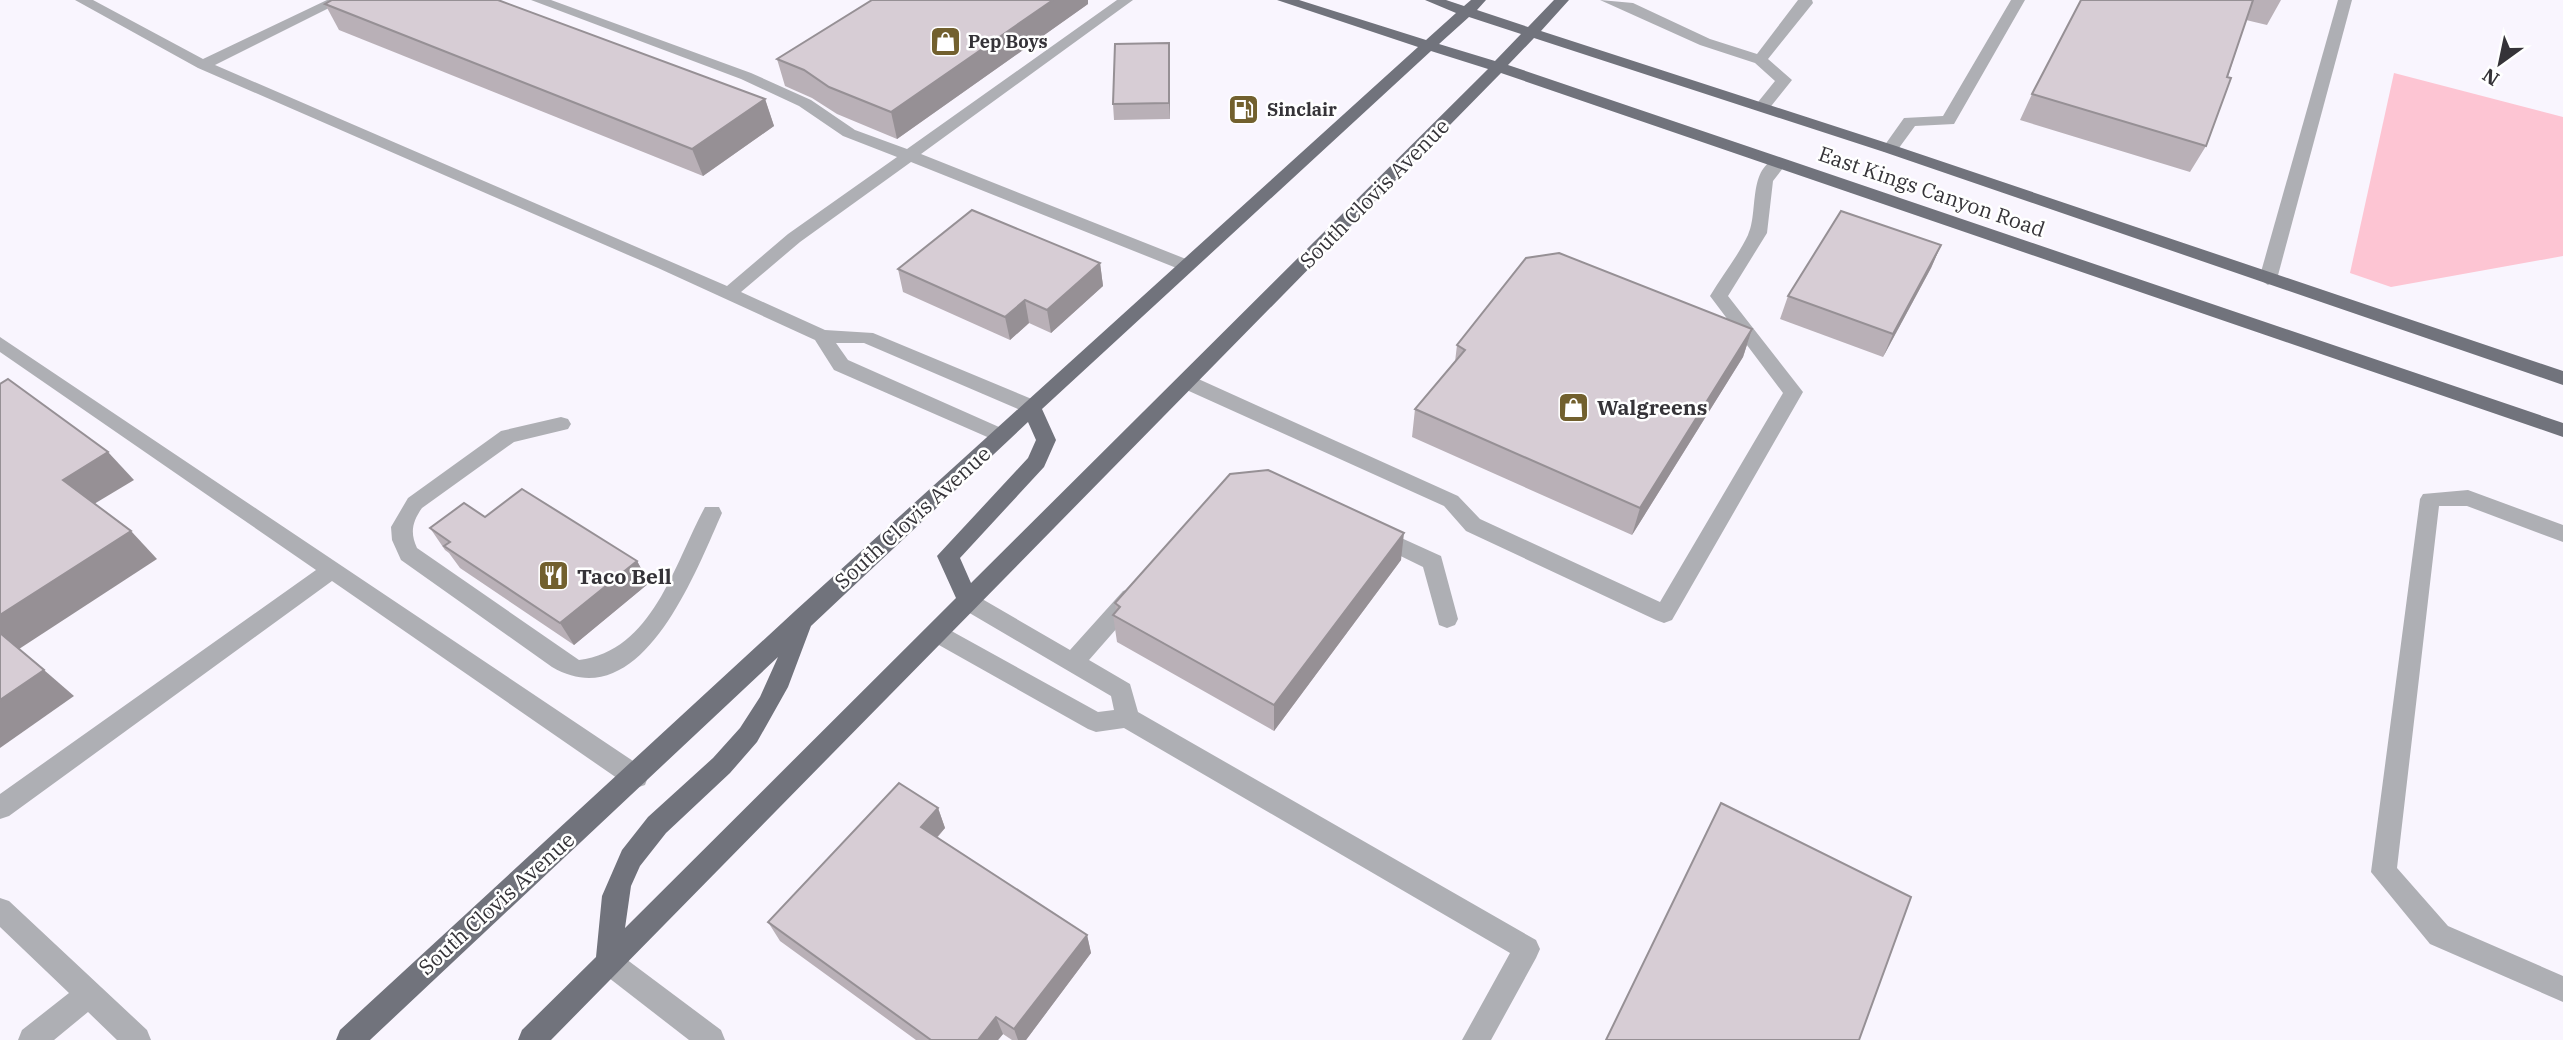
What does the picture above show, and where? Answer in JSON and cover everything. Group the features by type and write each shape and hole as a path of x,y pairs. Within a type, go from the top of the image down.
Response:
{"main road":[{"name":"East Kings Canyon Road","path":"1284,0 1499,67 2563,430"},
{"name":"East Kings Canyon Road","path":"1432,0 1472,5 1533,32 1890,149 2563,378"},
{"name":"South Clovis Avenue","path":"532,1040 938,634 1562,0"},
{"name":"South Clovis Avenue","path":"349,1040 636,777 804,615 1427,43 1472,5"},
{"path":"969,602 948,556 1037,462 1046,440 1032,407"},
{"path":"610,962 620,878 642,842 737,750 769,706 784,676 804,615"}],"street":[{"path":"82,0 203,65 729,293 822,337 866,337 1032,407"},
{"path":"203,65 338,0"},
{"path":"538,0 747,76 805,103 849,133 990,186 1185,265"},
{"path":"729,293 794,237 1126,0"},
{"path":"1607,0 1628,6 1705,42 1760,60 1784,80 1762,107"},
{"path":"1760,60 1806,3 1805,0"},
{"path":"1890,149 1910,121 1948,121 2018,0"},
{"path":"2268,279 2345,0"},
{"path":"1187,382 1451,501 1473,525 1664,614 1793,392 1719,296 1758,233 1765,181 1779,163"},
{"path":"822,337 841,365 1001,436"},
{"path":"0,344 636,777"},
{"path":"561,424 508,436 425,495 404,516 401,540 409,554 560,660 578,670 602,666 628,653 645,638 661,617 712,513"},
{"path":"2563,534 2468,498 2430,499 2384,872 2439,935 2563,989"},
{"path":"1361,528 1433,562 1447,619"},
{"path":"0,808 331,570"},
{"path":"1073,662 1144,583"},
{"path":"969,602 1122,691 1127,718"},
{"path":"938,634 1096,722 1127,718 1527,949 1476,1040"},
{"path":"0,910 137,1040"},
{"path":"610,962 710,1040"},
{"path":"33,1040 88,995"}],"shaded area":[{"path":"2394,73 2563,117 2563,256 2391,287 2350,273"}],"building":[{"path":"332,0 498,0 765,99 692,149 325,4"},
{"name":"Pep Boys","path":"872,0 1053,0 891,112 829,87 804,70 777,59"},
{"path":"2081,0 2253,0 2227,77 2231,78 2206,146 2032,94"},
{"path":"1169,43 1169,103 1113,104 1115,44"},
{"path":"972,210 1100,263 1047,310 1025,300 1005,317 898,269"},
{"path":"1841,211 1941,245 1893,334 1788,296"},
{"name":"Walgreens","path":"1559,253 1752,329 1640,508 1415,409 1465,350 1457,345 1526,258"},
{"path":"8,379 108,452 63,480 131,531 0,615 0,384"},
{"path":"1268,470 1404,533 1274,705 1113,615 1120,607 1115,603 1230,474"},
{"name":"Taco Bell","path":"522,489 637,561 560,623 444,546 450,542 430,528 464,503 485,517"},
{"path":"0,633 44,670 0,700"},
{"path":"899,783 938,808 921,827 1087,935 1014,1029 996,1017 978,1040 931,1040 768,922"},
{"path":"1721,803 1911,897 1859,1040 1606,1040"}],"place":[{"name":"Pep Boys","path":"945,41"},
{"name":"Sinclair","path":"1244,109"},
{"name":"Walgreens","path":"1574,407"},
{"name":"Taco Bell","path":"554,576"}]}
